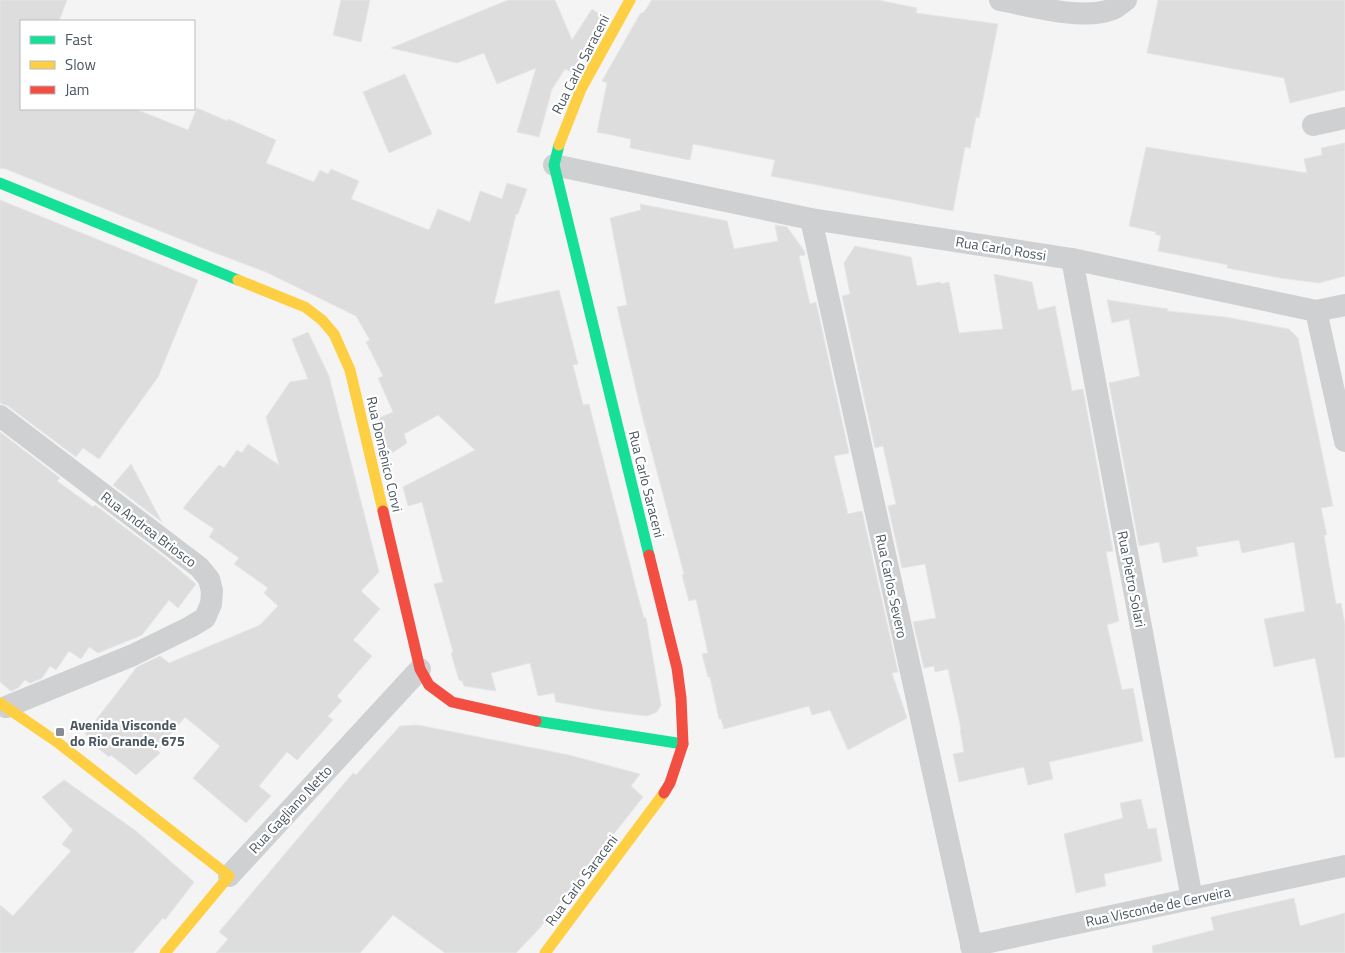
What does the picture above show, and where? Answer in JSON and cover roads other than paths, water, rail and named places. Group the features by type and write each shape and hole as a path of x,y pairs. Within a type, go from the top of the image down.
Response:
{"street":[{"name":"Rua Carlo Saraceni","path":"545,953 658,803 670,783 683,744 681,698 677,668 554,165 567,121 578,95 604,44 630,0"},
{"path":"1000,0 1063,11 1088,13 1114,9 1126,0"},
{"path":"1313,125 1345,118"},
{"name":"Rua Carlo Rossi","path":"554,165 811,218 1072,259 1316,311"},
{"name":"Rua Domênico Corvi","path":"0,183 305,307 327,324 339,341 350,370 420,669 428,685 452,702 529,720 683,744"},
{"name":"Rua Carlos Severo","path":"811,218 972,949"},
{"name":"Rua Pietro Solari","path":"1072,259 1192,898"},
{"path":"1345,305 1316,311 1345,441"},
{"name":"Rua Andrea Briosco","path":"0,416 199,567 209,579 212,591 211,604 205,618 190,627 133,655 3,705"},
{"name":"Rua Gagliano Netto","path":"165,953 229,876 420,669"},
{"path":"3,705 57,742 229,876"},
{"name":"Rua Visconde de Cerveira","path":"972,949 1192,898 1345,866"}],"place":[{"name":"Avenida Visconde do Rio Grande, 675","path":"60,732"}]}
